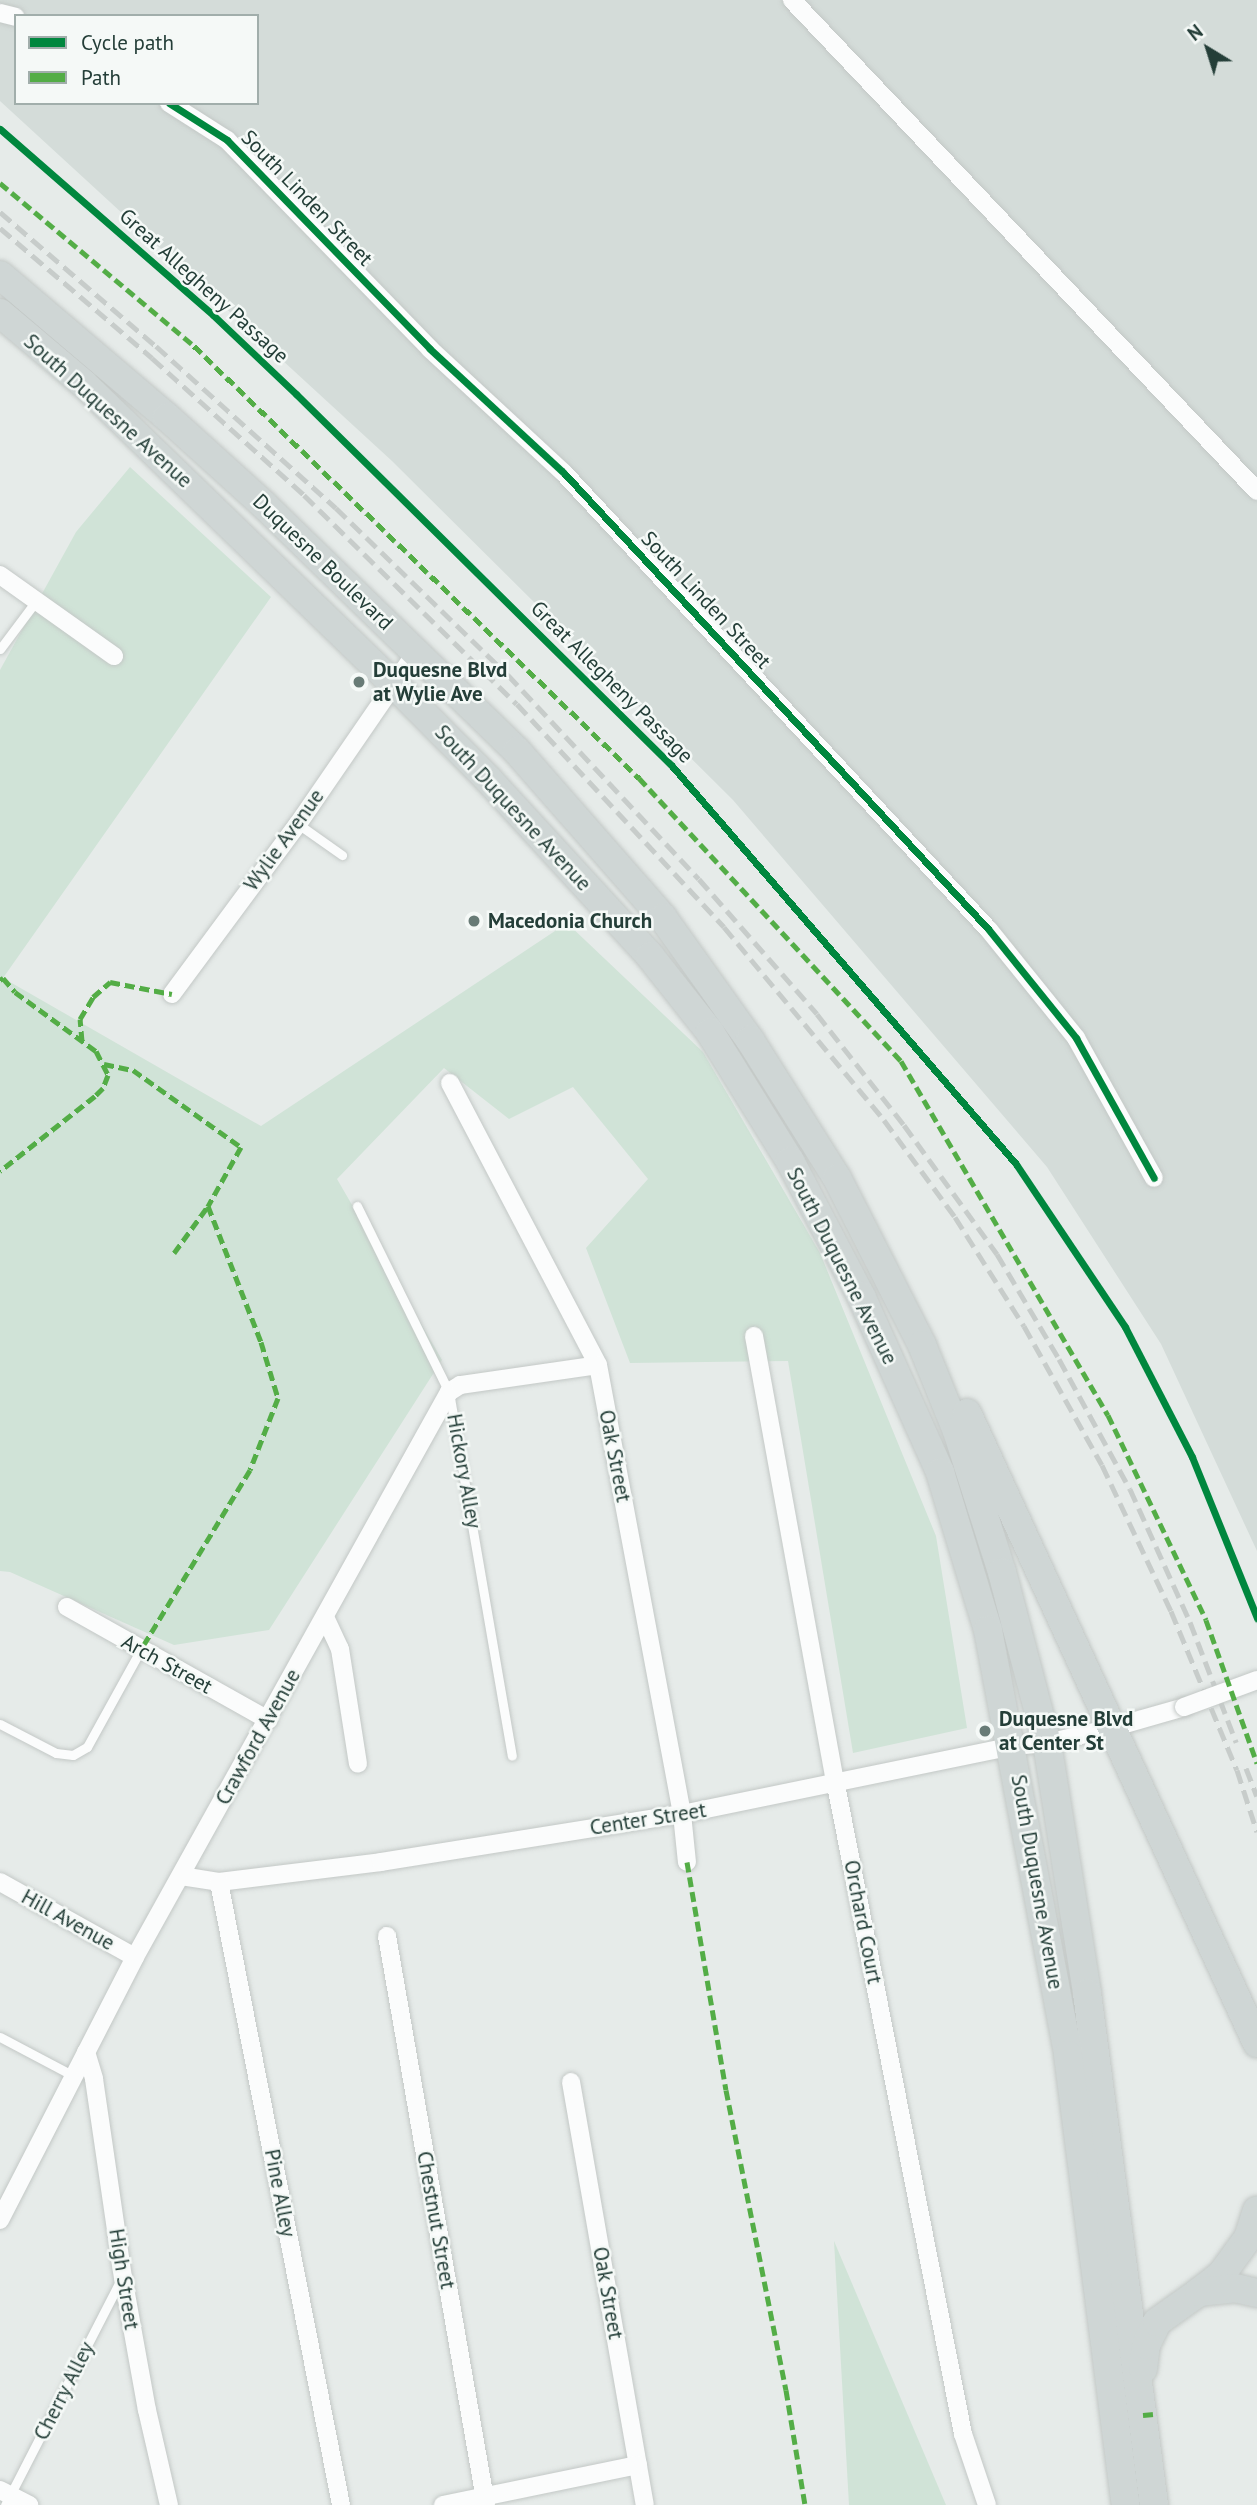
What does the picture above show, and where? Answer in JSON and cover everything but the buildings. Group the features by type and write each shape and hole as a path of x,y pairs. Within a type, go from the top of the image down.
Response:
{"main road":[{"name":"Duquesne Boulevard","path":"0,275 196,443 417,652 517,751 663,918 750,1040"},
{"name":"South Duquesne Avenue","path":"0,313 84,384 393,683 488,779 650,956 710,1032 790,1161 860,1296 940,1472 988,1630 1012,1746 1068,2055 1126,2505"},
{"name":"South Duquesne Avenue","path":"750,1040 837,1178 922,1345 957,1432 1002,1572 1047,1743 1087,1993 1154,2505"},
{"path":"837,1178 940,1354 1257,2043"},
{"path":"1140,2397 1146,2345 1157,2322 1222,2275 1248,2238 1257,2210"},
{"path":"1199,2292 1235,2288 1257,2293"}],"street":[{"path":"792,0 1257,491"},
{"name":"South Linden Street","path":"172,105 227,141 430,349 563,472 989,930 1076,1038 1154,1178"},
{"path":"0,575 114,656"},
{"name":"Wylie Avenue","path":"172,995 298,824 417,652"},
{"name":"Oak Street","path":"450,1083 598,1365 682,1814 687,1862"},
{"name":"Orchard Court","path":"754,1336 836,1785 963,2434 987,2505"},
{"path":"449,1392 460,1385 598,1365"},
{"name":"Crawford Avenue","path":"0,2220 5,2196 74,2076 135,1957 449,1392"},
{"name":"Arch Street","path":"67,1607 268,1720"},
{"path":"325,1617 340,1648 358,1765"},
{"path":"1111,1728 1184,1707 1257,1680"},
{"name":"Center Street","path":"181,1876 219,1882 381,1862 682,1814 836,1785 1012,1746 1047,1743 1111,1728"},
{"name":"Hill Avenue","path":"0,1882 135,1957"},
{"name":"Pine Alley","path":"219,1882 341,2505"},
{"name":"Chestnut Street","path":"387,1936 485,2501"},
{"name":"High Street","path":"86,2052 94,2079 123,2277 147,2410 169,2505"},
{"name":"Oak Street","path":"571,2082 645,2505"},
{"path":"443,2505 485,2501 638,2465"},
{"path":"5,2497 29,2505"}],"lane":[{"path":"0,649 36,601"},
{"path":"298,824 342,855"},
{"name":"Hickory Alley","path":"357,1206 449,1392 512,1756"},
{"path":"0,1724 56,1753 73,1755 87,1747 141,1649"},
{"path":"0,2037 74,2076"},
{"name":"Cherry Alley","path":"5,2497 123,2277"}],"shaded area":[{"path":"0,0 1257,0 1257,1551 1161,1344 1047,1167 733,800 392,461 0,101"}],"green space":[{"path":"130,467 271,597 3,978 261,1126 567,923 703,1052 820,1253 936,1536 967,1728 853,1753 788,1361 630,1363 586,1248 648,1179 573,1087 509,1119 444,1068 337,1179 442,1360 269,1630 174,1645 10,1572 0,1571 0,670 76,532"},
{"path":"834,2241 946,2505 849,2505"}],"railway":[{"path":"0,212 156,346 336,508 508,675 699,879 817,1014 904,1125 997,1254 1059,1359 1130,1489 1190,1622 1236,1742"},
{"path":"0,228 152,358 304,495 517,704 724,927 884,1120 955,1217 1024,1326 1102,1465 1171,1611 1237,1770 1257,1832"},
{"path":"1246,1768 1257,1796"}],"marked path":[{"path":"0,183 194,346 639,778 901,1061 1108,1415 1206,1620 1257,1763"},
{"path":"0,980 3,978 15,992 96,1051 108,1075 103,1088 95,1096 0,1171"},
{"path":"82,1041 80,1019 93,997 110,982 172,994"},
{"path":"104,1064 133,1070 241,1147 208,1206 261,1342 278,1398 250,1470 141,1649"},
{"path":"174,1253 208,1206"},
{"path":"687,1862 726,2090 786,2390 805,2505"},
{"path":"1143,2415 1154,2414"}],"cycle path":[{"path":"172,105 227,140 430,349 563,472 989,930 1076,1038 1154,1178"},
{"name":"Great Allegheny Passage","path":"0,129 213,315 672,766 1016,1164 1125,1327 1192,1457 1257,1618"}],"place":[{"name":"Duquesne Blvd at Wylie Ave","path":"359,682"},
{"name":"Macedonia Church","path":"474,921"},
{"name":"Duquesne Blvd at Center St","path":"985,1731"}]}
